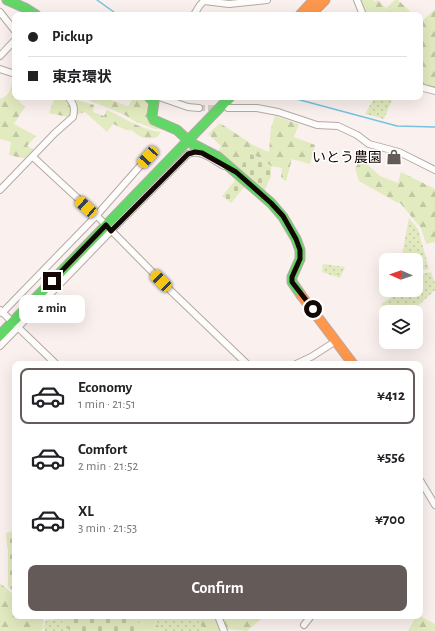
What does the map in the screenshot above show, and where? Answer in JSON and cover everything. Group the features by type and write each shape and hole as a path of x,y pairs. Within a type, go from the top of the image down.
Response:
{"main road":[{"path":"8,0 31,12"},
{"path":"303,12 314,0"},
{"path":"313,12 324,0"},
{"path":"152,100 154,102 153,119 177,130 185,138 218,157 271,203 283,216 296,239 300,250 300,259 292,277 292,282 351,361"},
{"path":"0,324 8,318 103,223 185,138 217,100"},
{"path":"185,138 227,100"},
{"path":"0,335 8,318"}],"street":[{"path":"196,12 204,1 229,4 267,0"},
{"path":"357,0 362,12"},
{"path":"0,12 12,27"},
{"path":"0,56 12,43"},
{"path":"0,69 12,73"},
{"path":"423,88 435,91"},
{"path":"0,190 55,133 74,117 74,107 71,100"},
{"path":"168,100 188,107 199,108"},
{"path":"228,108 257,108 278,112 317,125 338,126 357,135 369,144 399,152 435,170"},
{"path":"0,346 8,318 103,223 190,153 202,153 236,172"},
{"path":"33,157 103,223 244,361"},
{"path":"103,223 148,157"},
{"path":"8,318 53,361"},
{"path":"304,361 311,358 336,341"},
{"path":"423,485 435,505"},
{"path":"219,619 224,631"},
{"path":"304,624 308,619"}],"green space":[{"path":"359,0 374,0 374,2 378,0 386,8 395,0 398,0 411,12 364,12"},
{"path":"435,9 435,90 423,86 423,20"},
{"path":"12,82 12,100 20,100 25,107 14,124 36,136 27,146 35,150 27,159 9,155 11,142 0,139 0,99 6,96"},
{"path":"54,100 68,100 71,102 71,115 68,117 49,113"},
{"path":"71,100 77,100 94,105 93,112 104,116 107,110 147,129 161,132 157,137 146,138 141,137 132,130 125,130 113,124 107,132 85,112 75,115"},
{"path":"88,100 110,100 128,106 132,100 151,100 151,116 169,130 155,129 134,121 125,115"},
{"path":"373,100 392,100 384,119 365,114"},
{"path":"275,116 299,124 294,137 315,145 310,164 292,159 286,181 281,178 282,168 271,166 250,152 238,173 217,154 221,146 208,134 220,123 253,145 269,152 271,128"},
{"path":"249,152 271,166 271,176 264,192 238,173"},
{"path":"360,161 368,165 380,176 398,183 401,172 435,189 435,242 426,244 421,228 400,203 359,181 355,168"},
{"path":"238,177 246,185 231,203 222,196"},
{"path":"409,218 418,229 429,269 423,270 423,253 402,253"},
{"path":"323,264 345,267 340,278 322,272"},
{"path":"431,272 435,283 435,290 419,305 381,304 392,297 423,297 423,274"},
{"path":"12,532 12,590 8,586 8,549 6,533"},
{"path":"0,583 12,593 12,619 42,619 44,621 42,631 0,631"},
{"path":"423,618 435,624 435,631 408,631 414,619 423,619"},
{"path":"64,619 61,624 71,631 45,631 43,628 46,620"},
{"path":"64,619 136,619 146,631 71,631 61,624"},
{"path":"136,619 156,619 155,620 161,631 146,631"},
{"path":"155,619 197,619 206,631 161,631"},
{"path":"197,619 217,619 221,630 206,631"},
{"path":"221,619 261,619 247,631 225,629"}],"waterway":[{"path":"97,0 114,12"},
{"path":"300,100 397,126 435,127"}],"tunnel":[{"path":"199,108 220,108"}],"traffic: fast":[{"path":"7,0 31,12"},
{"path":"152,100 154,102 152,116 154,120 177,130 191,143 218,157 271,203 283,217 296,239 300,250 300,259 292,277 292,282 301,295"},
{"path":"0,335 227,100"}],"traffic: slow":[{"path":"313,12 325,0"},
{"path":"303,12 313,1"},
{"path":"301,295 351,361"}],"place":[{"name":"いとう農園","path":"394,157"}],"route":[{"path":"52,281 106,225 111,231 188,154 195,152 202,153 236,172 271,203 283,216 296,239 300,250 300,259 292,277 292,282 313,309"}]}
